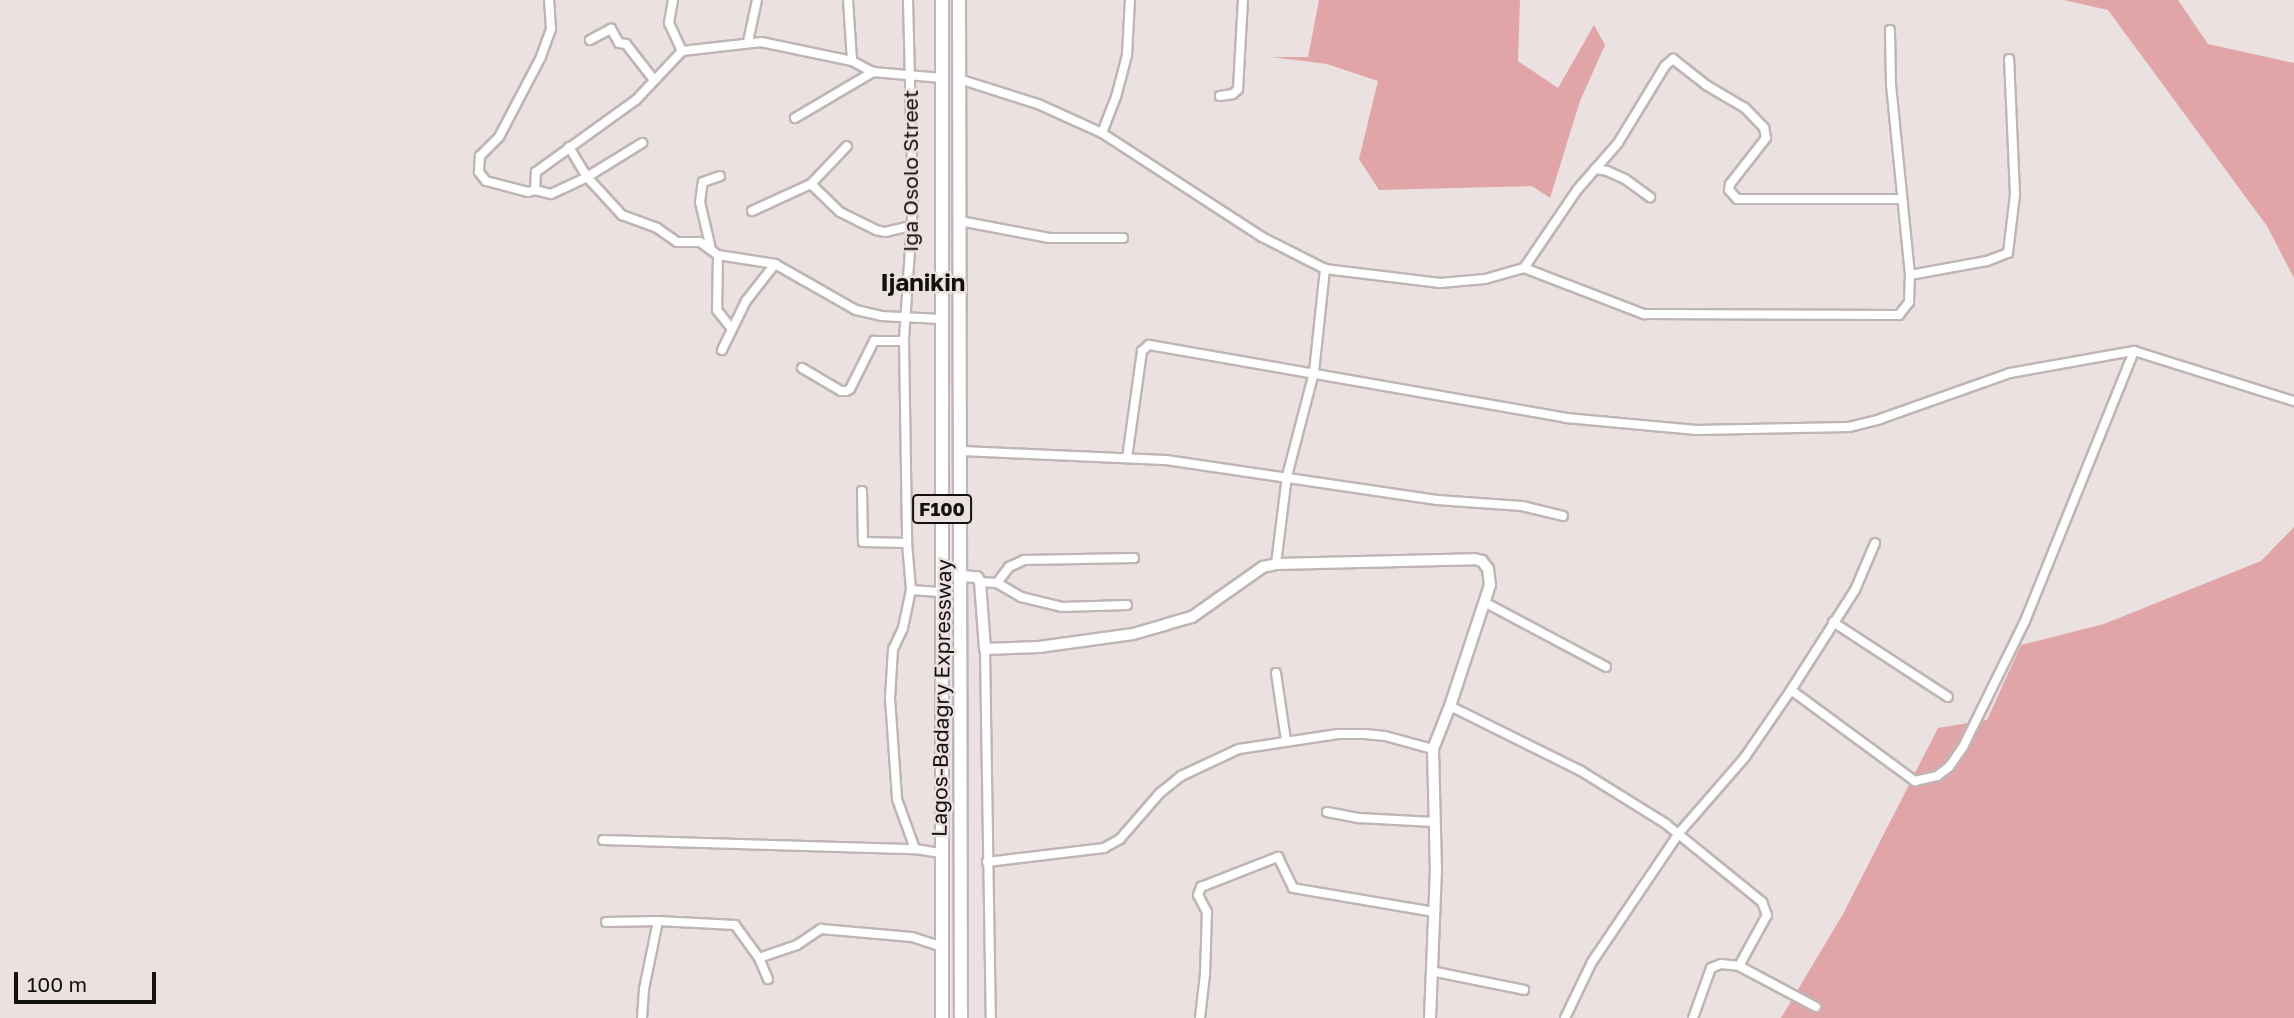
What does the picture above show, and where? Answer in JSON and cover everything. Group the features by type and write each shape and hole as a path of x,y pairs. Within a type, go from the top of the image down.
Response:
{"highway":[{"name":"Lagos-Badagry Expressway","path":"942,0 942,1018"},
{"name":"Lagos-Badagry Expressway","path":"958,0 961,1018"}],"street":[{"path":"549,0 551,29 541,57 499,137 480,156 478,172 486,181 528,192 535,190 551,194 587,177 642,144"},
{"path":"673,0 669,23 682,51"},
{"path":"748,42 757,0"},
{"path":"848,0 852,61"},
{"name":"Iga Osolo Street","path":"908,0 912,226 904,341 906,543 911,590 906,619 893,649 890,698 897,799 915,849"},
{"path":"1102,133 1116,97 1126,55 1130,0"},
{"path":"1220,96 1233,94 1238,89 1243,0"},
{"path":"590,40 611,29 619,43 626,44 654,80"},
{"path":"958,79 1038,104 1102,133 1262,237 1325,269 1440,284 1485,279 1524,268 1644,314 1709,316 1775,312 1899,315 1909,302 1910,275 1900,199 1891,84 1890,30"},
{"path":"535,190 536,172 622,112 682,51 748,42 852,61 873,72 911,73 942,78"},
{"path":"1524,268 1577,190 1618,143 1668,62 1676,59 1706,85 1745,108 1764,128 1766,138 1730,184 1729,190 1737,199 1900,199"},
{"path":"1910,275 1987,261 2008,253 2015,194 2009,59"},
{"path":"795,118 873,72"},
{"path":"752,211 811,184 847,146"},
{"path":"569,147 587,177 622,215 657,228 677,242 700,242 714,252 775,264 856,310 881,316 907,315 942,319"},
{"path":"1595,169 1608,171 1625,179 1650,198"},
{"path":"720,176 703,182 700,202 714,252 717,310 731,328"},
{"path":"811,184 840,212 876,230 885,232 912,226"},
{"path":"960,221 1049,238 1123,237"},
{"path":"722,350 746,301 775,264"},
{"path":"1276,564 1287,476 1314,372 1325,269"},
{"path":"802,368 846,391 850,389 874,341 904,341"},
{"path":"1126,458 1145,346 1314,372 1607,424 1696,430 1849,427 1880,419 2010,373 2134,351 2294,401"},
{"path":"1791,690 1915,780 1937,776 1949,767 1963,747 2025,621 2134,351"},
{"path":"960,451 1166,460 1437,500 1522,506 1563,516"},
{"path":"862,491 863,542 906,543"},
{"path":"1565,1018 1592,962 1679,833 1745,757 1791,690 1855,590 1875,543"},
{"path":"998,583 1009,567 1024,560 1134,558"},
{"path":"985,649 1039,647 1133,634 1192,617 1264,567 1276,564 1474,559 1482,561 1488,569 1490,585 1451,706 1433,749 1435,912 1430,1018"},
{"path":"961,576 971,575 979,582 998,583 1021,597 1062,607 1127,605"},
{"path":"979,582 985,649 990,1018"},
{"path":"911,590 943,592"},
{"path":"1484,602 1606,667"},
{"path":"1833,622 1948,697"},
{"path":"1276,673 1286,741"},
{"path":"1451,706 1581,771 1679,833 1767,908 1767,915 1739,966"},
{"path":"987,862 1104,848 1119,839 1160,793 1190,772 1239,749 1286,741 1365,734 1385,736 1433,749"},
{"path":"1327,812 1359,818 1434,822"},
{"path":"603,840 915,849 940,853"},
{"path":"1200,1018 1207,912 1198,895 1201,887 1278,857 1293,887 1435,912"},
{"path":"642,1018 644,989 658,921"},
{"path":"606,922 658,921 735,925 759,958 768,979"},
{"path":"759,958 797,945 821,929 912,937 942,947"},
{"path":"1693,1018 1711,968 1721,964 1739,966 1816,1007"},
{"path":"1431,971 1524,990"}],"shaded area":[{"path":"1319,0 1520,0 1518,61 1558,88 1594,25 1605,45 1580,101 1550,198 1532,186 1379,190 1359,159 1378,81 1327,64 1271,57 1308,57"},
{"path":"2064,0 2178,0 2208,44 2294,63 2294,278 2267,226 2108,10"},
{"path":"2294,527 2294,1018 1781,1018 1843,914 1938,728 1987,720 2021,645 2104,624 2261,561"}],"district":[{"name":"Ijanikin","path":"923,282"}]}
